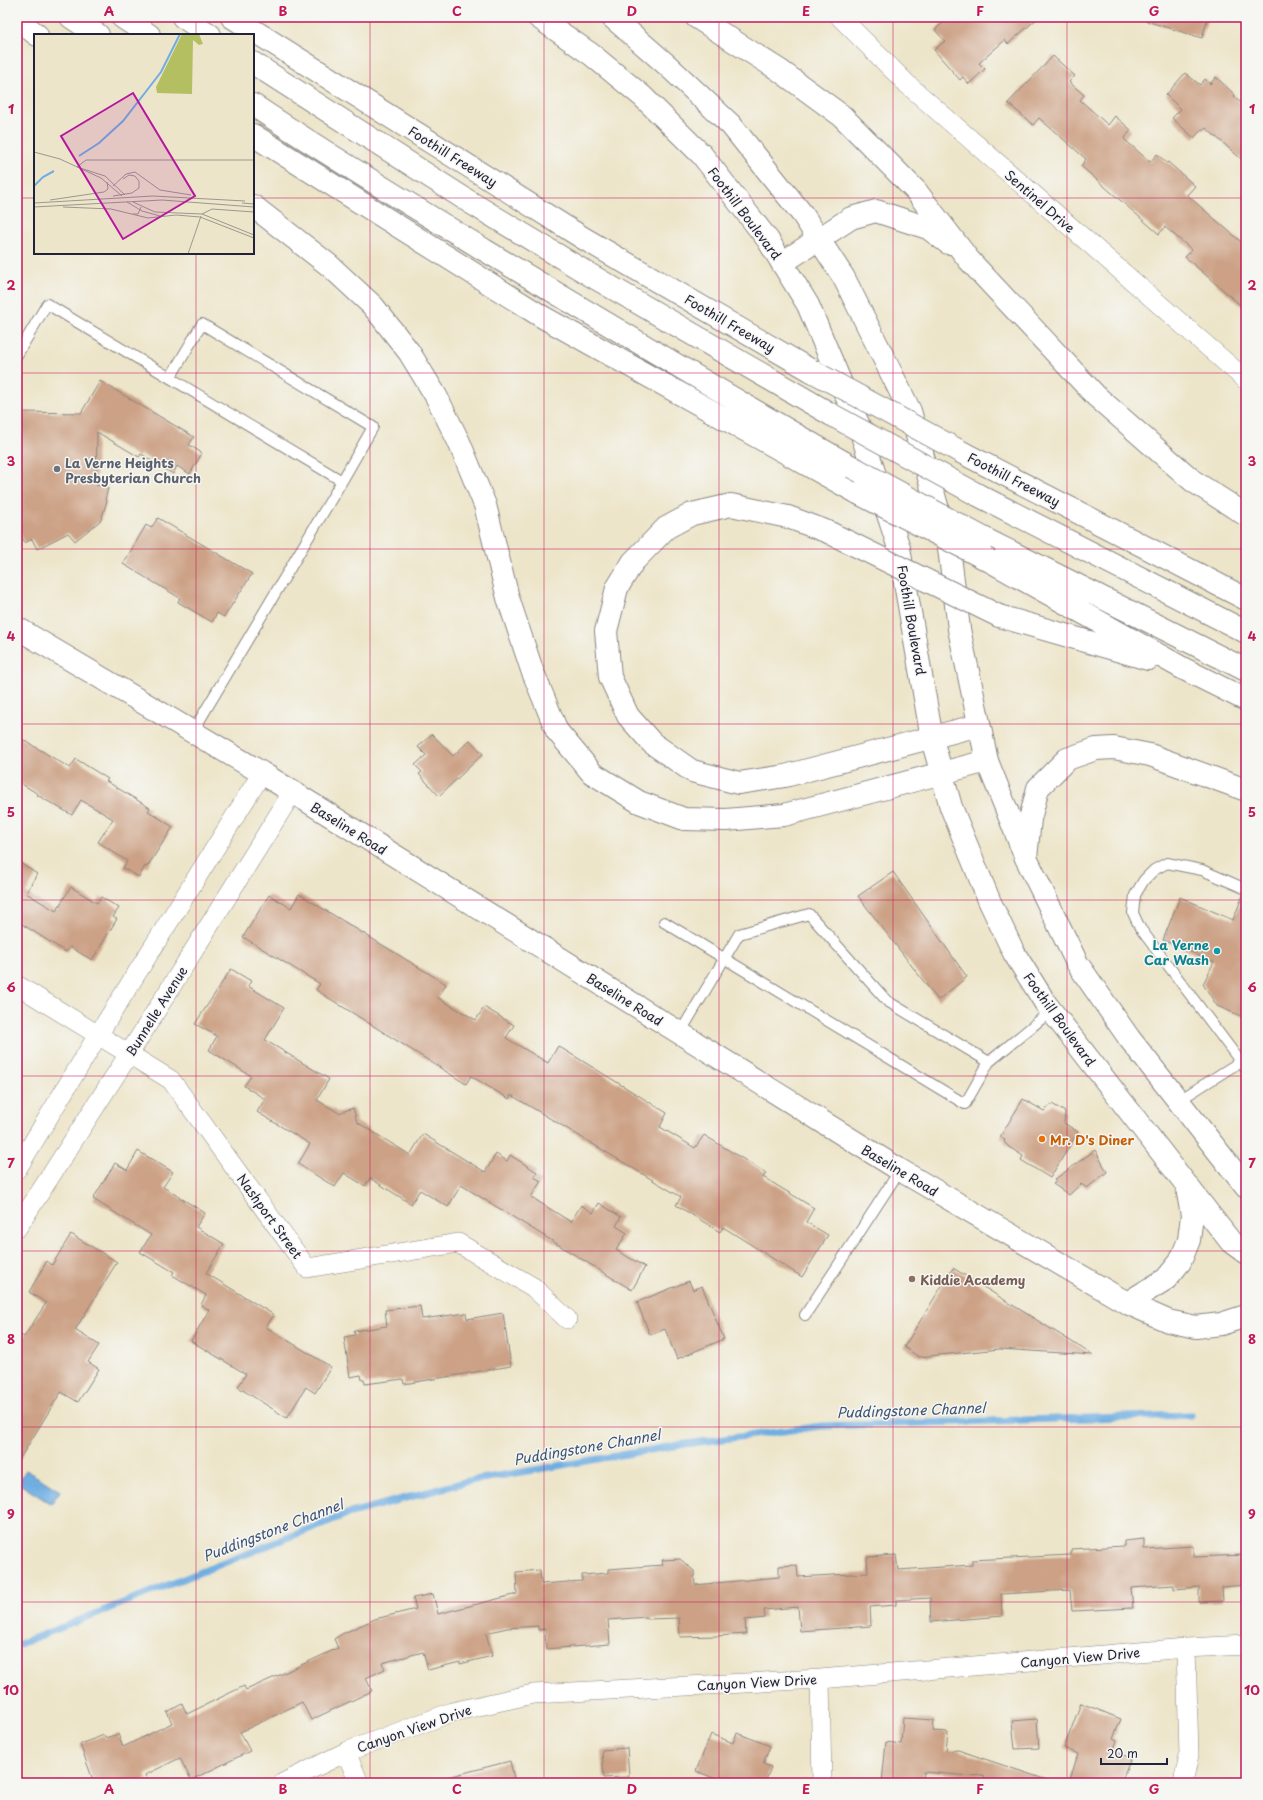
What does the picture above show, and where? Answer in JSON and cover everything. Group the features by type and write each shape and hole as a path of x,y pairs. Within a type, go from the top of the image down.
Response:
{"main road":[{"path":"72,17 97,34"},
{"path":"122,17 148,34"},
{"path":"183,17 208,34"},
{"name":"Foothill Freeway","path":"232,17 584,238 812,371 963,453 1246,599"},
{"name":"Foothill Boulevard","path":"538,17 592,55 642,96 696,150 768,240 808,305 859,426 899,548 932,739 951,807 989,900 1014,953 1051,1011 1231,1242 1246,1253"},
{"path":"612,17 667,64 731,125 803,215 844,278 910,411 948,548 959,629 987,761 1026,858 1077,963 1129,1038 1246,1187"},
{"path":"696,17 779,70 842,116 916,192 969,260 1096,396 1193,482 1246,515"},
{"path":"17,19 36,34"},
{"path":"254,64 468,201 832,415 976,494 1246,632"},
{"path":"254,106 308,142 551,291 762,416 985,539 1246,670"},
{"path":"254,136 540,316 858,493 990,561 1184,669 1246,700"},
{"path":"254,207 330,266 373,306 409,352 436,396 459,442 484,505 508,598 532,670 554,724 557,730 592,773 639,802 684,819 726,820 784,815 987,761"},
{"path":"782,263 818,238 851,218 876,210 928,228 969,260"},
{"path":"979,725 932,739 786,776 740,782 692,771 652,743 628,716 610,677 606,631 617,588 633,562 666,528 692,514 731,505 788,517 828,532 999,616 1184,669"},
{"name":"Baseline Road","path":"17,628 192,733 262,773 900,1170 1127,1303 1168,1321 1196,1327 1221,1324 1246,1316"},
{"path":"1026,858 1030,819 1038,788 1067,759 1096,749 1114,748 1150,755 1246,790"},
{"path":"1127,1303 1166,1279 1180,1262 1189,1240 1192,1215 1186,1183"}],"street":[{"name":"Sentinel Drive","path":"849,20 907,84 1246,380"},
{"path":"17,1169 98,1035 262,773"},
{"name":"Bunnelle Avenue","path":"17,1228 129,1054 292,792"},
{"name":"Nashport Street","path":"17,985 171,1080 307,1268 458,1243 533,1287 567,1318"},
{"name":"Canyon View Drive","path":"283,1783 346,1752 452,1712 533,1694 820,1679 1186,1648 1246,1645"},
{"path":"1183,1783 1189,1755 1186,1648"},
{"path":"820,1679 822,1783"},
{"path":"346,1752 359,1783"}],"lane":[{"path":"17,355 47,304 342,481"},
{"path":"170,378 202,324 373,427 192,733"},
{"path":"1178,1101 1244,1063 1140,928 1133,913 1135,896 1144,880 1154,870 1167,863 1202,870 1246,889"},
{"path":"680,1033 739,934 809,914 887,1001 989,1062"},
{"path":"664,922 965,1104 989,1062 1051,1011"},
{"path":"805,1315 836,1270 900,1170"}],"water":[{"path":"26,1470 60,1491 51,1504 18,1483"}],"building":[{"path":"949,17 1039,17 1008,44 1005,40 979,63 985,69 969,84 963,77 960,80 934,50 945,41 935,30"},
{"path":"1147,17 1208,17 1202,38 1146,21"},
{"path":"1053,56 1075,76 1069,82 1084,95 1080,100 1108,125 1115,116 1131,130 1124,139 1150,162 1157,154 1167,163 1168,162 1195,186 1187,195 1246,246 1246,310 1185,257 1192,250 1165,227 1159,234 1081,166 1086,159 1039,118 1033,125 1008,103"},
{"path":"1185,73 1200,85 1205,79 1210,84 1216,77 1246,107 1246,163 1206,128 1204,130 1202,129 1194,138 1172,118 1181,109 1166,95"},
{"path":"100,381 194,437 189,445 202,453 190,474 177,466 173,474 141,454 139,457 97,432 96,485 108,488 105,500 107,501 101,520 75,541 68,533 37,549 32,539 25,543 17,528 17,453 19,450 20,412 81,413"},
{"path":"158,518 252,574 224,617 217,613 212,622 178,602 180,598 123,564 146,525 151,528"},
{"path":"432,734 453,756 470,740 483,754 439,796 419,774 422,772 415,765 426,755 418,747"},
{"path":"17,736 70,768 76,759 108,779 106,781 150,808 148,811 173,827 147,867 145,866 139,877 123,868 127,861 98,842 113,819 81,800 72,815 37,795 38,794 17,781"},
{"path":"17,861 37,874 26,893 56,911 71,887 97,903 101,897 119,908 113,917 117,919 92,960 70,947 66,952 17,921"},
{"path":"893,872 967,977 938,1000 858,896"},
{"path":"299,894 446,984 438,998 476,1020 484,1007 514,1025 506,1038 548,1063 558,1046 667,1113 660,1127 695,1148 704,1135 766,1173 763,1177 814,1208 806,1222 828,1235 802,1277 723,1227 720,1232 676,1205 681,1197 511,1095 509,1099 471,1076 466,1084 316,990 320,984 243,937 269,895 291,908"},
{"name":"La Verne Car Wash","path":"1243,895 1246,895 1246,1018 1217,1006 1203,984 1214,962 1163,940 1180,897 1233,920"},
{"path":"231,969 251,981 248,986 284,1008 265,1040 329,1079 317,1100 339,1113 353,1108 357,1122 410,1155 423,1134 485,1172 496,1154 507,1161 510,1155 537,1172 534,1177 541,1181 531,1197 571,1222 581,1205 593,1213 599,1203 621,1217 616,1226 627,1233 616,1250 645,1267 632,1290 461,1185 448,1207 420,1190 411,1204 370,1178 365,1186 344,1173 335,1187 298,1164 310,1144 257,1112 265,1099 244,1086 251,1076 209,1050 217,1036 195,1024"},
{"name":"Mr. D's Diner","path":"1023,1099 1044,1111 1052,1104 1065,1112 1064,1123 1078,1132 1050,1178 1021,1160 1023,1156 1009,1147 1004,1142 1005,1140 1000,1137"},
{"path":"1095,1150 1107,1172 1087,1188 1081,1184 1069,1195 1053,1184 1056,1182 1054,1180"},
{"path":"138,1151 173,1172 163,1187 205,1213 196,1227 224,1244 206,1273 274,1315 266,1327 331,1367 315,1393 306,1387 287,1418 238,1387 246,1374 191,1341 209,1310 201,1305 206,1295 172,1275 174,1272 140,1252 151,1235 93,1199 115,1163 127,1170"},
{"path":"71,1234 117,1262 75,1330 99,1345 88,1362 99,1369 78,1402 61,1392 17,1463 17,1333 24,1337 46,1303 29,1292 47,1261 52,1265"},
{"name":"Kiddie Academy","path":"953,1268 1093,1355 1000,1349 919,1357 904,1347"},
{"path":"689,1281 693,1290 702,1286 724,1339 677,1359 665,1329 650,1335 637,1302"},
{"path":"420,1306 422,1319 466,1313 467,1319 503,1313 511,1366 404,1384 403,1379 365,1384 361,1375 350,1377 344,1337 355,1335 354,1331 387,1326 385,1310"},
{"path":"1144,1539 1144,1549 1194,1546 1194,1557 1246,1555 1246,1585 1222,1587 1223,1601 1199,1602 1199,1587 1174,1589 1174,1585 1131,1588 1133,1608 1072,1611 1070,1590 1001,1594 1002,1616 931,1622 930,1598 896,1600 896,1605 870,1607 871,1626 800,1631 798,1607 764,1610 765,1618 745,1620 746,1634 716,1636 680,1637 679,1618 647,1619 647,1617 608,1620 610,1644 546,1649 545,1629 538,1630 538,1626 507,1628 486,1633 492,1656 428,1670 423,1652 382,1663 385,1669 366,1678 372,1691 311,1720 302,1702 240,1732 250,1751 191,1780 180,1758 145,1775 147,1779 135,1783 94,1783 80,1744 104,1735 105,1738 118,1734 123,1747 172,1723 167,1712 182,1704 187,1714 244,1686 246,1690 284,1673 338,1648 334,1639 342,1634 375,1619 416,1609 413,1598 433,1594 438,1614 517,1594 516,1572 540,1570 541,1584 582,1581 582,1575 608,1573 608,1569 663,1565 662,1560 680,1559 694,1571 695,1585 779,1577 779,1566 797,1565 798,1577 868,1573 867,1557 896,1555 898,1570 972,1565 972,1560 1071,1555 1071,1549 1124,1546 1124,1541"},
{"path":"1081,1703 1121,1719 1113,1739 1117,1741 1113,1751 1131,1758 1121,1783 1069,1783 1078,1754 1064,1748"},
{"path":"903,1718 934,1720 933,1731 948,1732 946,1751 958,1750 1047,1780 1046,1783 985,1783 984,1775 971,1776 924,1772 923,1783 882,1783 886,1742 901,1744"},
{"path":"1037,1719 1039,1748 1015,1749 1012,1721"},
{"path":"737,1733 770,1746 763,1764 771,1767 765,1783 726,1783 696,1771 711,1734 733,1743"},
{"path":"627,1748 629,1777 604,1778 602,1750"},
{"path":"510,1761 515,1783 449,1783 448,1777"}],"waterway":[{"name":"Puddingstone Channel","path":"17,1645 347,1514 469,1481 685,1444 822,1426 1191,1415"}],"place":[{"name":"La Verne Heights Presbyterian Church","path":"57,469"},
{"name":"La Verne Car Wash","path":"1217,951"},
{"name":"Mr. D's Diner","path":"1042,1139"},
{"name":"Kiddie Academy","path":"912,1279"}]}
